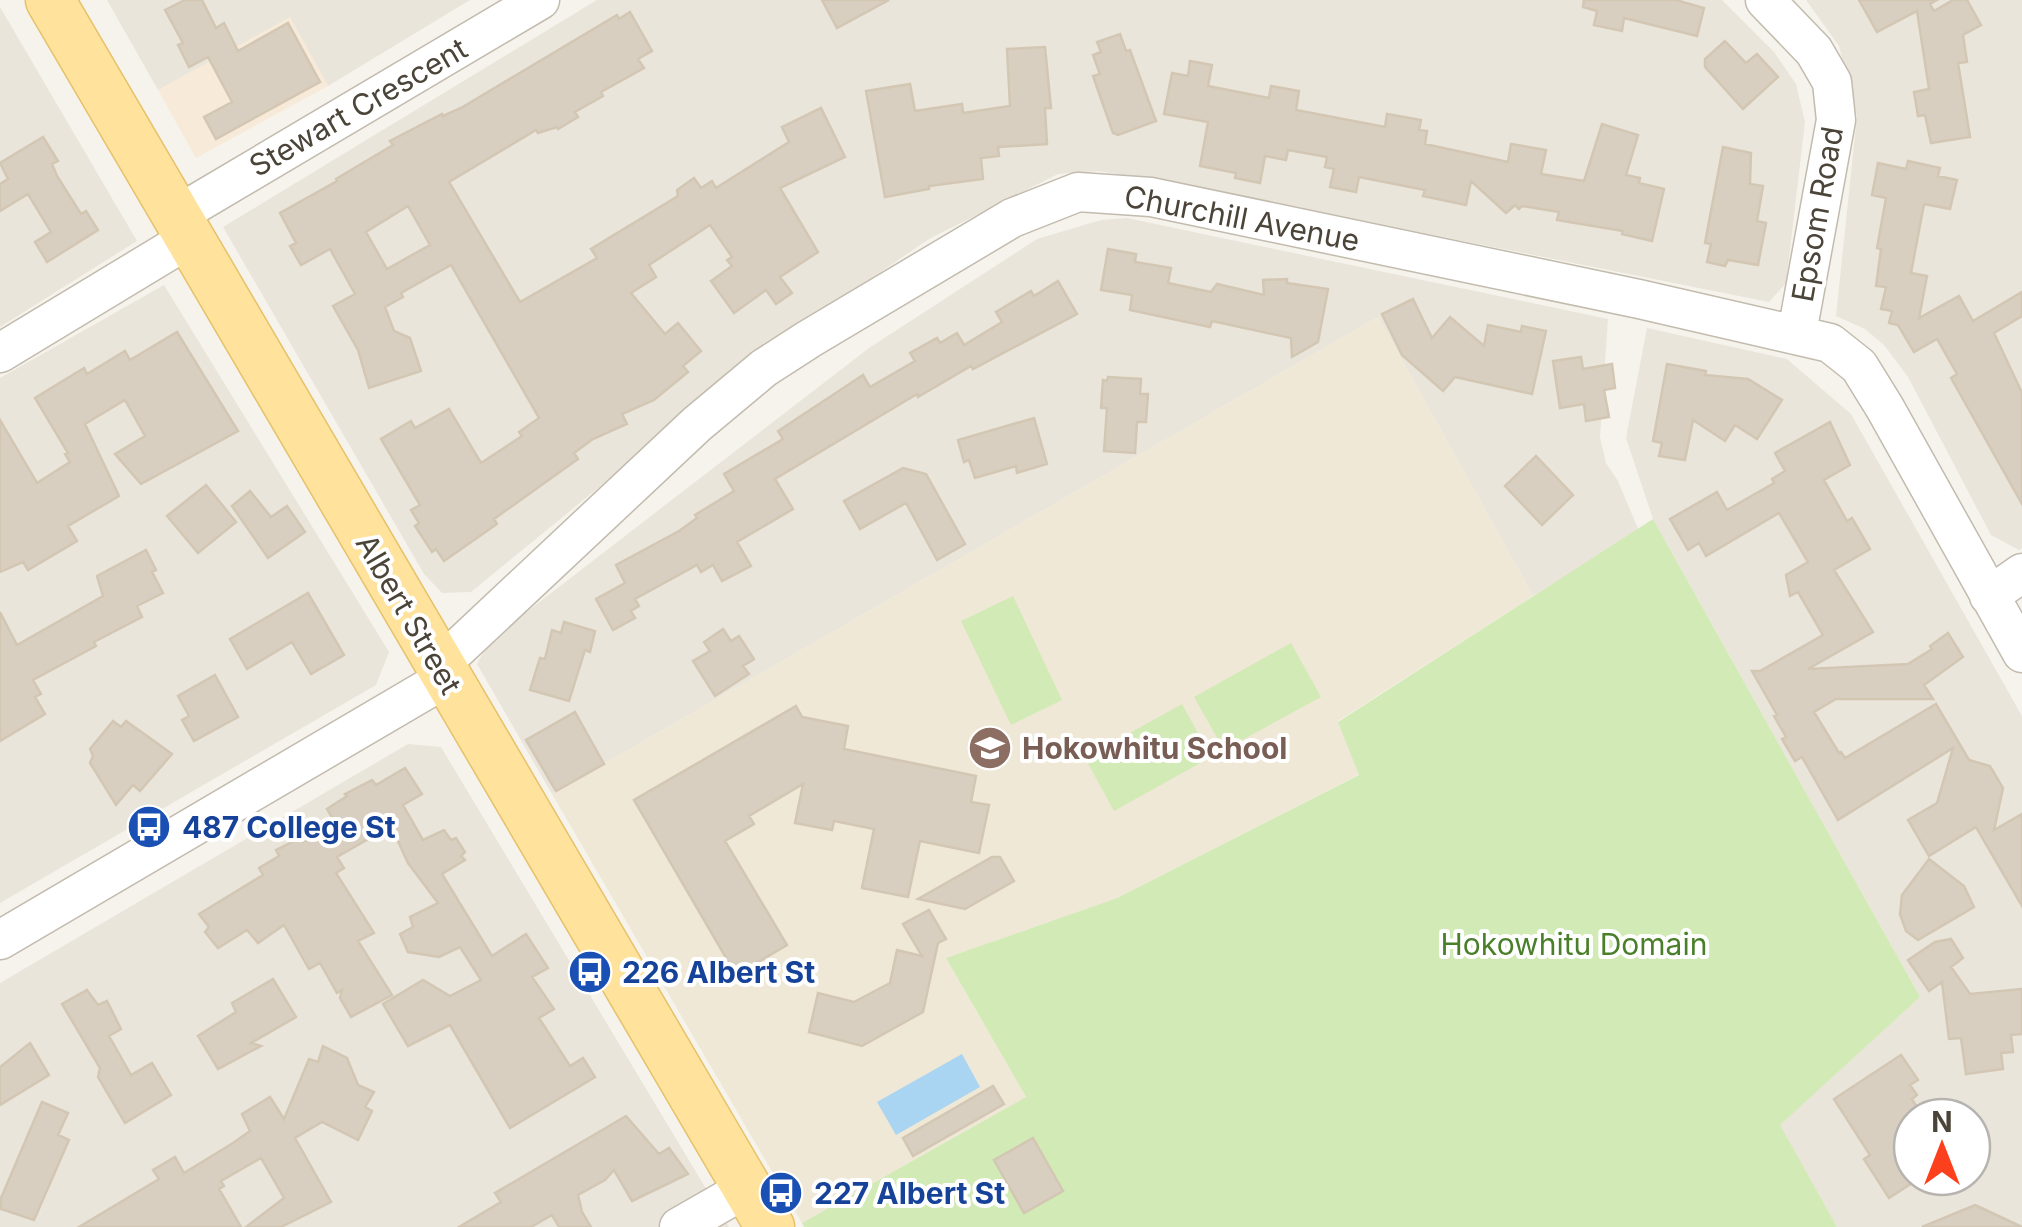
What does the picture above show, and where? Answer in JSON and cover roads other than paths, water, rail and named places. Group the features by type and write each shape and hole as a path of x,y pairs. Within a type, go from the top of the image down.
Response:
{"main road":[{"name":"Albert Street","path":"50,0 758,1207"}],"street":[{"name":"Stewart Crescent","path":"0,353 183,226 540,0"},
{"name":"Epsom Road","path":"1765,0 1814,52 1832,82 1836,120 1796,333"},
{"name":"Churchill Avenue","path":"0,940 443,672 697,424 764,368 1012,218 1078,192 1152,197 1830,343 1859,366 2022,653"},
{"path":"1989,596 2022,573"},
{"path":"679,1227 758,1207"}],"water":[{"path":"962,1054 980,1087 896,1135 877,1102"}],"place":[{"name":"Hokowhitu School","path":"990,748"},
{"name":"487 College St","path":"149,827"},
{"name":"226 Albert St","path":"590,972"},
{"name":"227 Albert St","path":"781,1193"}],"park label":[{"name":"Hokowhitu Domain","path":"1574,944"}]}
